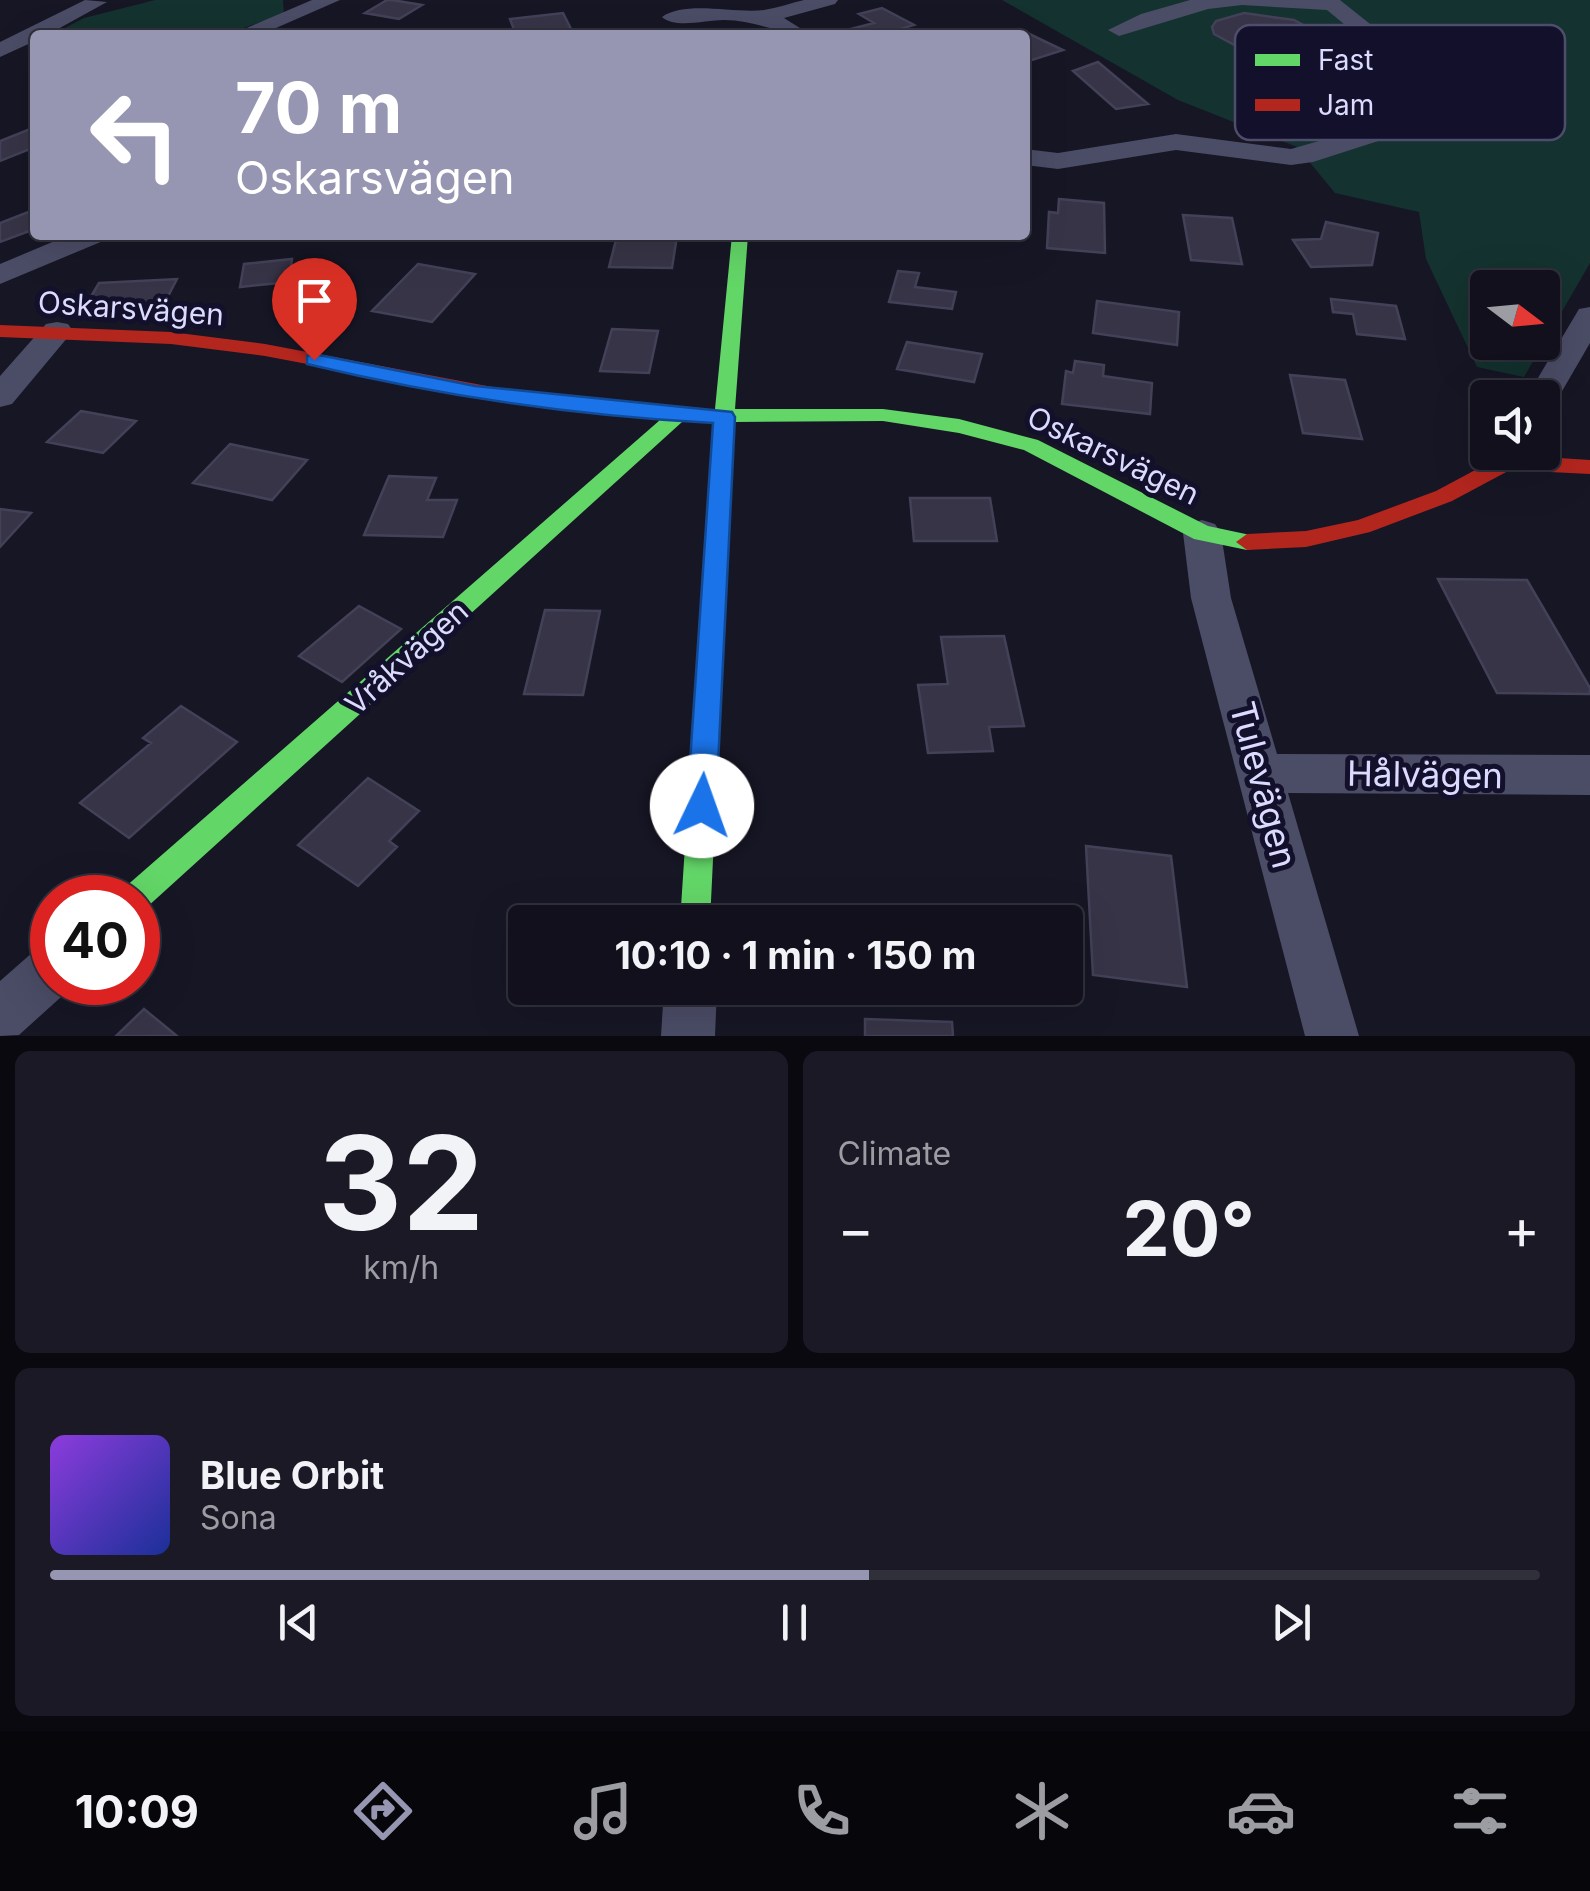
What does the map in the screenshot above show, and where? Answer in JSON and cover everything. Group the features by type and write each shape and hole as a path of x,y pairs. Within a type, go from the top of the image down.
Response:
{"street":[{"path":"254,30 330,0"},
{"path":"672,17 718,13 762,17 828,0"},
{"path":"1119,30 1153,15 1200,2 1242,0 1327,2 1358,25"},
{"path":"39,30 96,1"},
{"path":"762,17 789,30"},
{"path":"0,50 30,35"},
{"path":"1030,159 1058,161 1176,142 1291,157 1364,140"},
{"path":"0,274 80,240"},
{"path":"696,905 724,417 740,240"},
{"path":"1553,380 1590,316"},
{"name":"Oskarsvägen","path":"0,331 57,331 265,350 475,392 677,416 884,415 995,433 1031,445 1202,533 1240,542 1289,544 1332,536 1405,514 1481,480 1493,470"},
{"path":"0,398 57,331"},
{"name":"Vråkvägen","path":"160,876 677,416"},
{"name":"Oskarsvägen","path":"1560,463 1590,466"},
{"name":"Tulevägen","path":"1202,533 1211,598 1260,773 1322,1030"},
{"name":"Hålvägen","path":"1260,773 1590,775"},
{"path":"0,1016 30,989"},
{"path":"688,1036 690,1005"}],"green space":[{"path":"155,0 283,0 284,14 238,30 61,30 84,18"},
{"path":"1002,0 1590,0 1590,263 1560,315 1560,270 1470,270 1470,352 1426,259 1419,212 1335,193 1297,147 1279,140 1565,140 1565,25 1235,25 1235,123 1178,100"},
{"path":"1474,360 1534,360 1524,377 1477,367"}],"building":[{"path":"387,0 422,5 399,19 365,13"},
{"path":"882,8 914,25 897,30 853,30 874,23 859,14"},
{"path":"563,13 572,30 514,30 510,19"},
{"path":"1244,13 1294,20 1303,25 1235,25 1235,45 1214,34 1212,27 1216,21"},
{"path":"1030,34 1063,50 1030,61"},
{"path":"1098,62 1148,104 1116,109 1073,71"},
{"path":"30,131 30,149 0,161 0,141"},
{"path":"1059,199 1104,203 1105,253 1047,248 1049,212 1058,213"},
{"path":"30,211 30,231 0,242 0,223"},
{"path":"1183,215 1232,218 1242,264 1191,260"},
{"path":"1326,222 1378,233 1372,265 1311,267 1293,240 1321,239"},
{"path":"616,240 676,240 672,268 609,267"},
{"path":"292,259 289,282 240,287 244,264"},
{"path":"418,264 475,274 432,322 372,311"},
{"path":"898,271 919,273 915,287 956,292 952,309 889,302"},
{"path":"177,279 163,306 83,310 99,283"},
{"path":"1331,299 1396,306 1405,339 1357,334 1353,314 1333,312"},
{"path":"1097,301 1179,312 1177,345 1093,333"},
{"path":"612,329 658,331 649,373 600,371"},
{"path":"907,342 982,354 974,382 897,369"},
{"path":"1075,361 1104,365 1103,376 1152,383 1150,414 1062,404 1066,371 1073,373"},
{"path":"1290,375 1345,380 1362,439 1303,433"},
{"path":"81,411 136,421 103,453 47,442"},
{"path":"230,444 307,460 272,500 193,483"},
{"path":"389,476 436,478 427,500 457,500 443,537 364,535"},
{"path":"910,498 990,498 997,541 914,541"},
{"path":"0,509 31,513 0,547"},
{"path":"1438,579 1527,580 1590,694 1497,693"},
{"path":"359,606 401,629 342,682 299,656"},
{"path":"545,610 600,611 583,695 524,694"},
{"path":"1004,636 1024,726 989,727 993,751 928,753 918,685 948,684 941,637"},
{"path":"181,706 237,742 129,838 80,803 151,743 143,738"},
{"path":"368,778 419,811 389,841 397,847 358,886 298,845"},
{"path":"1086,846 1171,856 1187,987 1093,975"},
{"path":"144,1009 177,1036 116,1036"},
{"path":"865,1019 952,1022 953,1036 865,1036"}],"traffic: fast":[{"path":"696,905 724,417 740,240"},
{"path":"508,396 677,416 883,415 959,426 1031,445 1202,533 1247,542"},
{"path":"160,876 677,416"}],"traffic: jam":[{"path":"0,331 171,338 265,350 508,396"},
{"path":"1247,542 1306,539 1362,527 1444,496 1512,462 1590,467"}],"route":[{"path":"314,360 475,392 677,416 724,417 702,806"}]}
